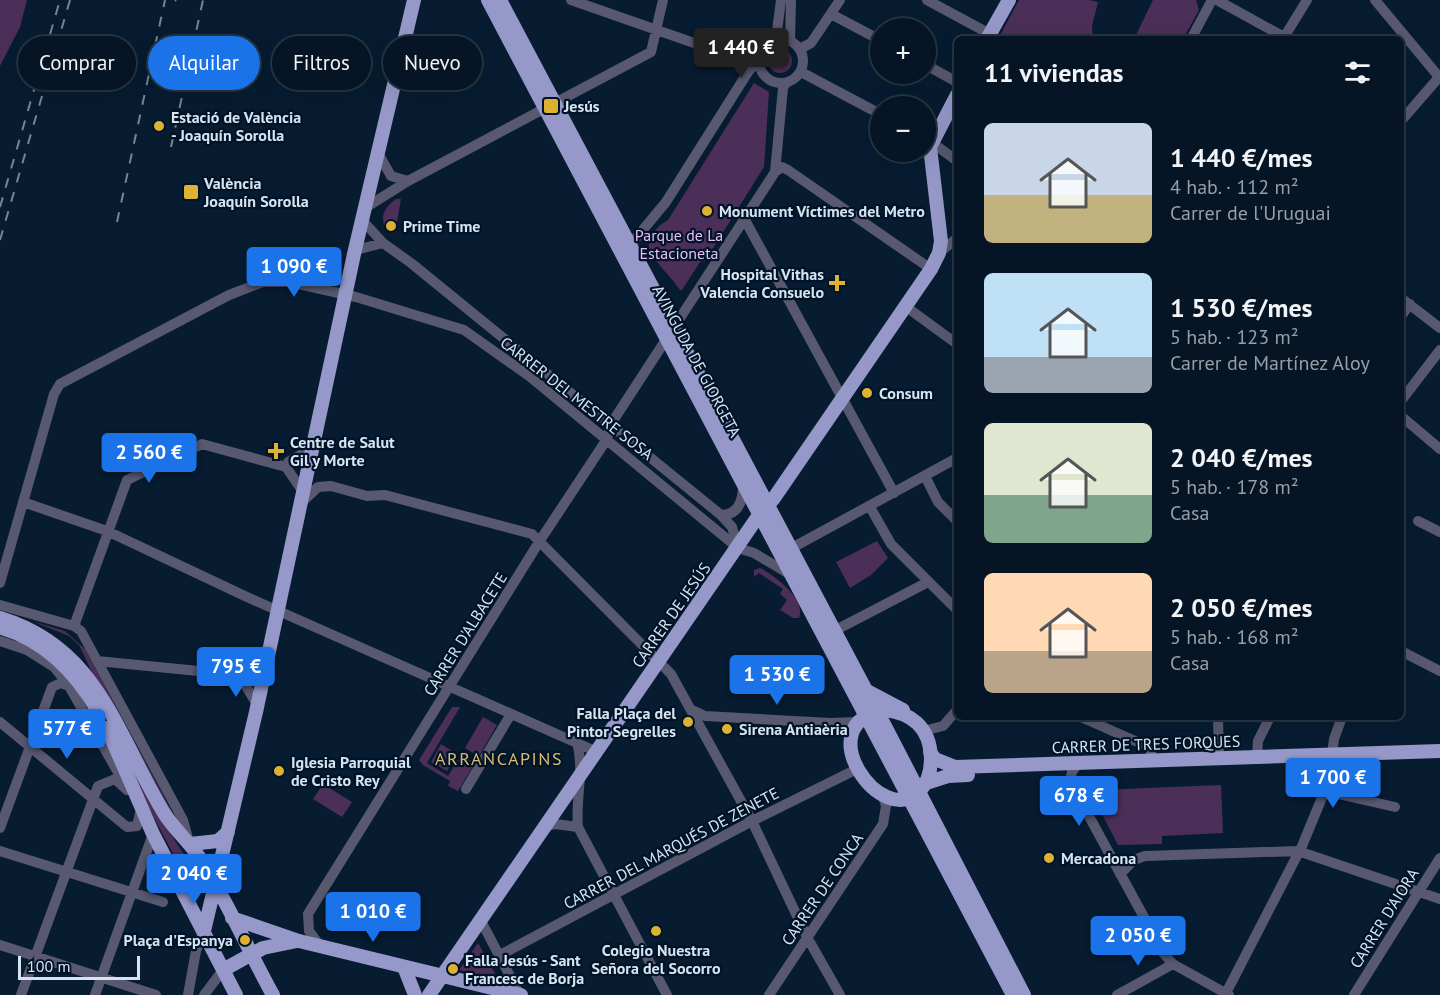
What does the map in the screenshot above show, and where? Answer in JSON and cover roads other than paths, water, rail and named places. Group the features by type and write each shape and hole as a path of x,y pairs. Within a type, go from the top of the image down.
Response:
{"main road":[{"path":"204,931 258,706 346,294 414,0"},
{"name":"AVINGUDA DE GIORGETA","path":"488,0 630,244 743,484 763,510"},
{"name":"AVINGUDA DE GIORGETA","path":"500,0 625,260 671,335 763,510"},
{"path":"990,36 1009,0"},
{"path":"936,129 954,100"},
{"path":"930,162 941,241 939,254"},
{"name":"CARRER DE JESÚS","path":"429,995 595,751 906,306 939,254"},
{"path":"763,510 790,549 865,690 867,716"},
{"path":"763,510 791,575 867,716 918,791 1012,995"},
{"path":"0,618 22,625 59,647 91,681 163,812 190,844 216,886 273,995"},
{"path":"0,627 31,639 49,652 84,688 117,748 146,823 236,995"},
{"path":"865,690 900,707 920,727 930,752 931,768 918,791"},
{"path":"883,796 857,769 851,743 852,732 867,716 899,713 920,727"},
{"name":"CARRER DE TRES FORQUES","path":"1332,759 1440,751"},
{"name":"CARRER DE TRES FORQUES","path":"930,752 935,759 956,767 1219,758 1258,761"},
{"name":"CARRER DE TRES FORQUES","path":"883,796 896,800 948,776 1071,772 1258,761 1440,759"},
{"path":"190,844 218,841 228,832"},
{"path":"955,871 978,918 1022,995"},
{"path":"955,871 978,896 1032,995"},
{"path":"231,918 299,941 520,995"},
{"path":"223,970 251,953 299,941"},
{"path":"404,967 415,995"}],"street":[{"path":"571,0 757,64 774,83 786,83"},
{"path":"365,218 408,181 651,52 663,0"},
{"path":"776,39 781,0"},
{"path":"790,0 790,41"},
{"path":"800,49 811,43 840,0"},
{"path":"927,0 987,36"},
{"path":"1193,36 1215,0 1280,36"},
{"path":"1285,36 1307,0"},
{"path":"1375,0 1440,77 1404,118"},
{"path":"831,14 870,35"},
{"path":"625,260 630,244 666,202 757,64 766,45 776,39 790,41 800,49 803,59 801,72 783,87 775,172"},
{"path":"936,70 954,80"},
{"path":"801,72 870,109"},
{"path":"936,145 954,158"},
{"path":"378,153 391,176 408,181"},
{"path":"775,172 782,167 788,170 931,269"},
{"name":"CARRER D'ALBACETE","path":"320,946 309,932 308,914 539,542 607,439 611,424 775,172"},
{"name":"CARRER DEL MESTRE SOSA","path":"365,218 383,243 411,263 721,515 732,527 738,548"},
{"path":"745,220 894,493"},
{"path":"939,254 954,241"},
{"path":"356,250 383,243"},
{"name":"CARRER DEL MESTRE SOSA","path":"0,583 56,390 65,381 83,371 252,284 277,281 346,294 414,313 469,334 529,376 738,548 754,553 791,575"},
{"path":"1405,301 1440,328"},
{"path":"906,306 954,342"},
{"path":"469,334 478,319"},
{"path":"485,345 493,331"},
{"path":"1404,396 1440,350"},
{"path":"1404,419 1440,449"},
{"path":"74,626 127,480 195,445 202,444 286,467 303,497 323,486 368,496 385,495 532,534 671,674 752,821 807,937 840,995"},
{"path":"286,467 286,463 312,448"},
{"path":"790,549 954,461"},
{"path":"925,476 938,502 954,518"},
{"path":"721,515 730,514 740,504 743,484"},
{"path":"23,502 107,531 247,597 279,609 595,751"},
{"path":"870,507 891,544 954,607"},
{"path":"1418,521 1440,532"},
{"path":"834,631 928,582"},
{"path":"0,604 74,626 81,632 183,820 190,844"},
{"path":"0,641 45,659 69,686 146,823 132,892 95,995"},
{"path":"1404,653 1440,671"},
{"path":"97,660 239,675 268,659"},
{"path":"239,675 258,706"},
{"path":"0,828 52,687 61,683 69,686"},
{"path":"690,708 705,716 830,723 867,716"},
{"path":"920,727 943,726 954,713"},
{"path":"466,789 511,714"},
{"path":"1088,720 1150,748 1151,760"},
{"path":"1218,720 1219,758"},
{"path":"1258,761 1258,741 1268,720"},
{"path":"1085,763 1074,767 1071,772 1072,784 1164,954 1173,964 1227,994 1325,791 1341,720"},
{"path":"0,722 92,800 128,827 146,823"},
{"path":"577,742 582,770 577,814 578,827 616,894 667,995"},
{"name":"CARRER DEL MARQUÉS DE ZENETE","path":"500,956 752,821 857,769"},
{"path":"21,995 98,786 111,778 127,790"},
{"path":"1325,791 1395,807"},
{"name":"CARRER DE CONCA","path":"769,995 883,824 886,806 883,796"},
{"path":"543,827 555,824 578,827"},
{"path":"0,851 163,902"},
{"path":"1120,874 1134,860 1145,856 1298,851 1440,899"},
{"name":"CARRER D'AIORA","path":"1354,995 1440,858"},
{"path":"481,921 520,995"},
{"path":"188,995 196,951 204,931"},
{"path":"0,945 156,995"},
{"path":"1117,995 1173,964"},
{"path":"204,995 223,970"}],"railway":[{"path":"0,207 60,0"},
{"path":"0,240 70,0"},
{"path":"117,222 165,0"},
{"path":"171,147 203,0"}],"place":[{"name":"Jesús","path":"551,106"},
{"name":"Estació de València - Joaquín Sorolla","path":"159,126"},
{"name":"València Joaquín Sorolla","path":"191,192"},
{"name":"Monument Víctimes del Metro","path":"707,211"},
{"name":"Prime Time","path":"391,226"},
{"name":"Hospital Vithas Valencia Consuelo","path":"837,283"},
{"name":"Consum","path":"867,393"},
{"name":"Centre de Salut Gil y Morte","path":"276,451"},
{"name":"Falla Plaça del Pintor Segrelles","path":"688,722"},
{"name":"Sirena Antiaèria","path":"727,729"},
{"name":"Iglesia Parroquial de Cristo Rey","path":"279,771"},
{"name":"Mercadona","path":"1049,858"},
{"name":"Colegio Nuestra Señora del Socorro","path":"656,931"},
{"name":"Plaça d'Espanya","path":"245,940"},
{"name":"Falla Jesús - Sant Francesc de Borja","path":"453,969"}],"district":[{"name":"ARRANCAPINS","path":"499,759"}],"park label":[{"name":"Parque de La Estacioneta","path":"679,244"}]}
